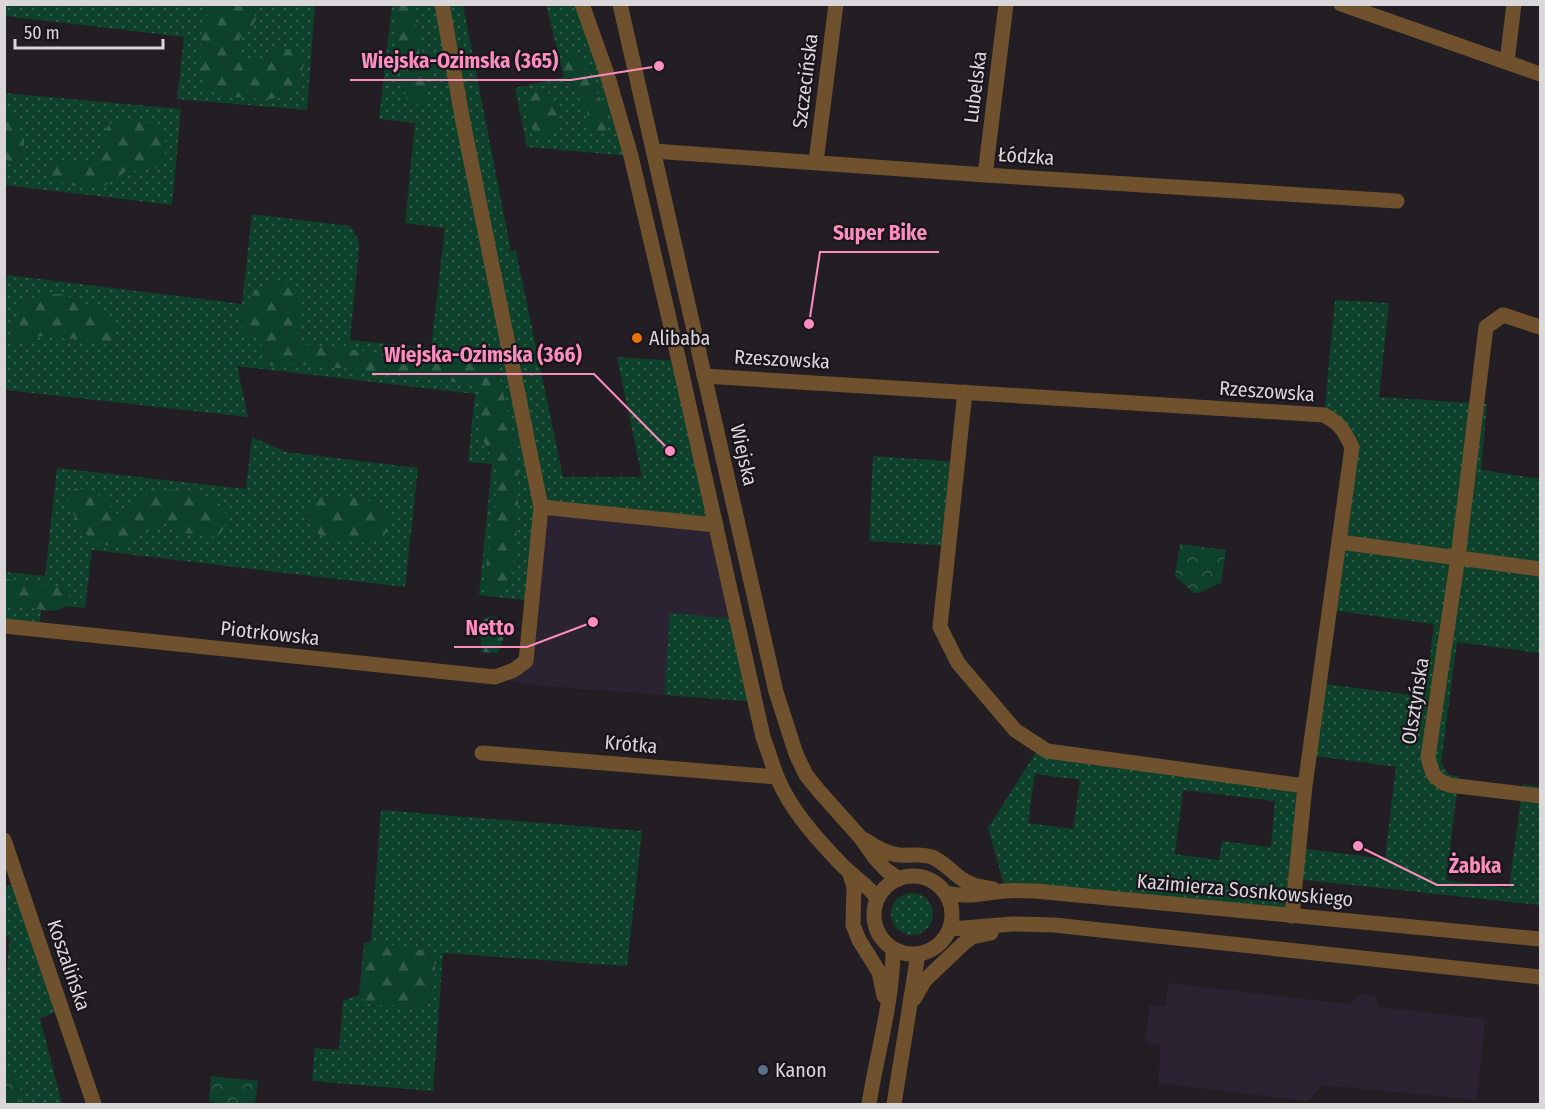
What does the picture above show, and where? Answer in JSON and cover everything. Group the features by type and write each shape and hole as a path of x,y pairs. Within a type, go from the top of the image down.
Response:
{"street":[{"path":"442,4 542,507 716,525"},
{"path":"582,4 608,76 631,156 763,737 777,777 805,823 850,874 864,883 877,898"},
{"name":"Wiejska","path":"620,4 786,728 806,775 860,837 875,858 899,879"},
{"name":"Szczecińska","path":"816,162 836,4"},
{"name":"Lubelska","path":"985,175 1006,4"},
{"path":"1341,4 1540,74"},
{"path":"1506,62 1514,4"},
{"name":"Łódzka","path":"653,151 1396,201"},
{"name":"Olsztyńska","path":"1540,327 1503,315 1486,327 1458,557 1428,757 1432,773 1439,781 1449,785 1540,796"},
{"name":"Rzeszowska","path":"704,376 1324,416 1337,422 1345,431 1352,447 1305,786 1292,916"},
{"path":"965,392 940,627 958,663 1015,730 1047,751 1305,786"},
{"name":"Piotrkowska","path":"4,627 495,677 514,670 526,661 542,507"},
{"path":"1340,542 1540,569"},
{"name":"Krótka","path":"482,753 777,777"},
{"path":"860,837 891,854 925,855 942,862 961,879 972,885 1006,891"},
{"name":"Koszalińska","path":"4,840 94,1104"},
{"path":"850,874 854,887 853,925 859,940 879,972 886,1014"},
{"path":"912,876 924,878 936,884 946,893 951,904 950,929 938,946 928,952 905,954 884,942 877,932 874,909 877,898 890,883 912,876"},
{"name":"Kazimierza Sosnkowskiego","path":"946,893 974,896 1006,891 1035,891 1540,939"},
{"path":"950,929 1013,924 1054,925 1540,977"},
{"path":"909,1010 925,980 964,943 972,937 997,931 1013,924"},
{"path":"869,1104 886,1014 893,949"},
{"path":"894,1104 918,954"}],"shaded area":[{"path":"542,507 716,525 737,619 670,613 664,695 532,685 495,677 526,661"},
{"path":"1168,983 1348,1004 1360,994 1374,995 1380,1007 1485,1019 1477,1100 1323,1085 1308,1101 1158,1083 1161,1045 1145,1043 1150,1005 1166,1006"}],"green space":[{"path":"5,4 315,5 307,110 177,99 184,37 5,16"},
{"path":"212,5 251,5 256,19 251,29 240,38 237,52 245,62 264,60 279,49 300,50 304,57 303,68 288,95 268,99 244,98 221,95 207,89 202,77 201,40 204,23"},
{"path":"392,5 463,5 511,251 516,251 563,477 642,477 617,357 679,361 716,525 542,507 532,601 479,595 492,464 468,462 475,394 237,366 248,417 6,390 5,397 4,300 7,275 242,304 252,214 350,226 358,239 359,248 350,340 431,348 445,228 405,223 415,123 379,119"},
{"path":"395,5 417,5 415,20 420,35 419,52 429,91 424,100 417,105 407,100 395,43"},
{"path":"546,5 582,5 631,156 527,147 515,88 564,77"},
{"path":"569,53 580,58 605,109 609,125 600,134 593,133 588,127 587,109 564,77 564,65"},
{"path":"541,89 551,95 557,105 560,129 545,138 536,133 530,124 528,115 530,95"},
{"path":"5,93 181,109 172,205 5,185"},
{"path":"5,107 10,109 24,139 24,153 14,165 5,164"},
{"path":"117,120 151,123 165,134 165,161 159,168 125,172 103,187 67,185 49,176 50,163 54,161 84,162 101,156 108,125"},
{"path":"273,283 285,284 297,293 301,313 297,338 303,344 495,368 499,374 514,441 518,473 518,518 512,577 508,588 501,593 491,591 485,587 484,580 498,476 481,436 480,391 468,384 361,370 286,363 274,366 260,363 262,347 256,337 248,337 244,332 243,311 254,292 260,287"},
{"path":"47,294 62,294 92,306 112,321 117,332 107,345 81,338 42,336 23,344 14,342 15,321 24,301"},
{"path":"1335,300 1389,303 1379,397 1487,404 1481,470 1540,479 1540,653 1457,642 1441,763 1449,775 1459,776 1446,880 1509,888 1523,784 1540,787 1540,905 1296,879 1292,916 1006,891 988,828 1040,746 1305,786 1299,848 1385,859 1396,767 1309,755 1319,683 1425,697 1434,624 1330,610 1352,447 1324,415","holes":["1035,774 1080,780 1073,829 1028,823","1183,790 1275,801 1271,847 1222,841 1219,860 1175,854"]},
{"path":"252,437 286,452 418,468 405,587 92,550 85,608 42,604 39,630 5,626 5,572 45,576 57,468 246,489"},
{"path":"873,456 957,462 949,546 869,541"},
{"path":"77,488 101,496 118,515 141,498 157,491 195,492 213,499 220,505 225,512 226,522 217,537 179,532 167,523 153,527 134,540 123,544 99,544 83,531 68,506 70,492"},
{"path":"318,497 362,499 390,511 383,540 367,543 321,536 313,530 309,523 308,509"},
{"path":"1180,544 1226,550 1221,583 1194,593 1175,576"},
{"path":"5,579 56,586 66,591 72,602 59,610 47,611 5,602"},
{"path":"670,613 737,619 756,702 664,695"},
{"path":"491,616 499,618 505,624 503,640 498,653 481,652 483,620"},
{"path":"381,810 642,831 627,966 443,953 433,1091 312,1081 315,1048 339,1050 343,1001 359,995 364,943 371,941"},
{"path":"19,882 62,1010 40,1018 62,1104 5,1104 4,998 10,937 5,936 5,887"},
{"path":"912,893 927,899 933,914 927,929 912,935 897,929 891,914 897,899"},
{"path":"371,942 414,948 430,953 435,965 434,986 428,999 420,1006 373,1005 359,997 365,945"},
{"path":"5,1076 22,1078 19,1104 5,1104"},
{"path":"211,1076 258,1081 255,1104 209,1102"}],"place":[{"name":"Wiejska-Ozimska (365)","path":"659,66"},
{"name":"Super Bike","path":"809,324"},
{"name":"Alibaba","path":"637,338"},
{"name":"Wiejska-Ozimska (366)","path":"670,451"},
{"name":"Netto","path":"593,622"},
{"name":"Żabka","path":"1358,846"},
{"name":"Kanon","path":"763,1070"}]}
